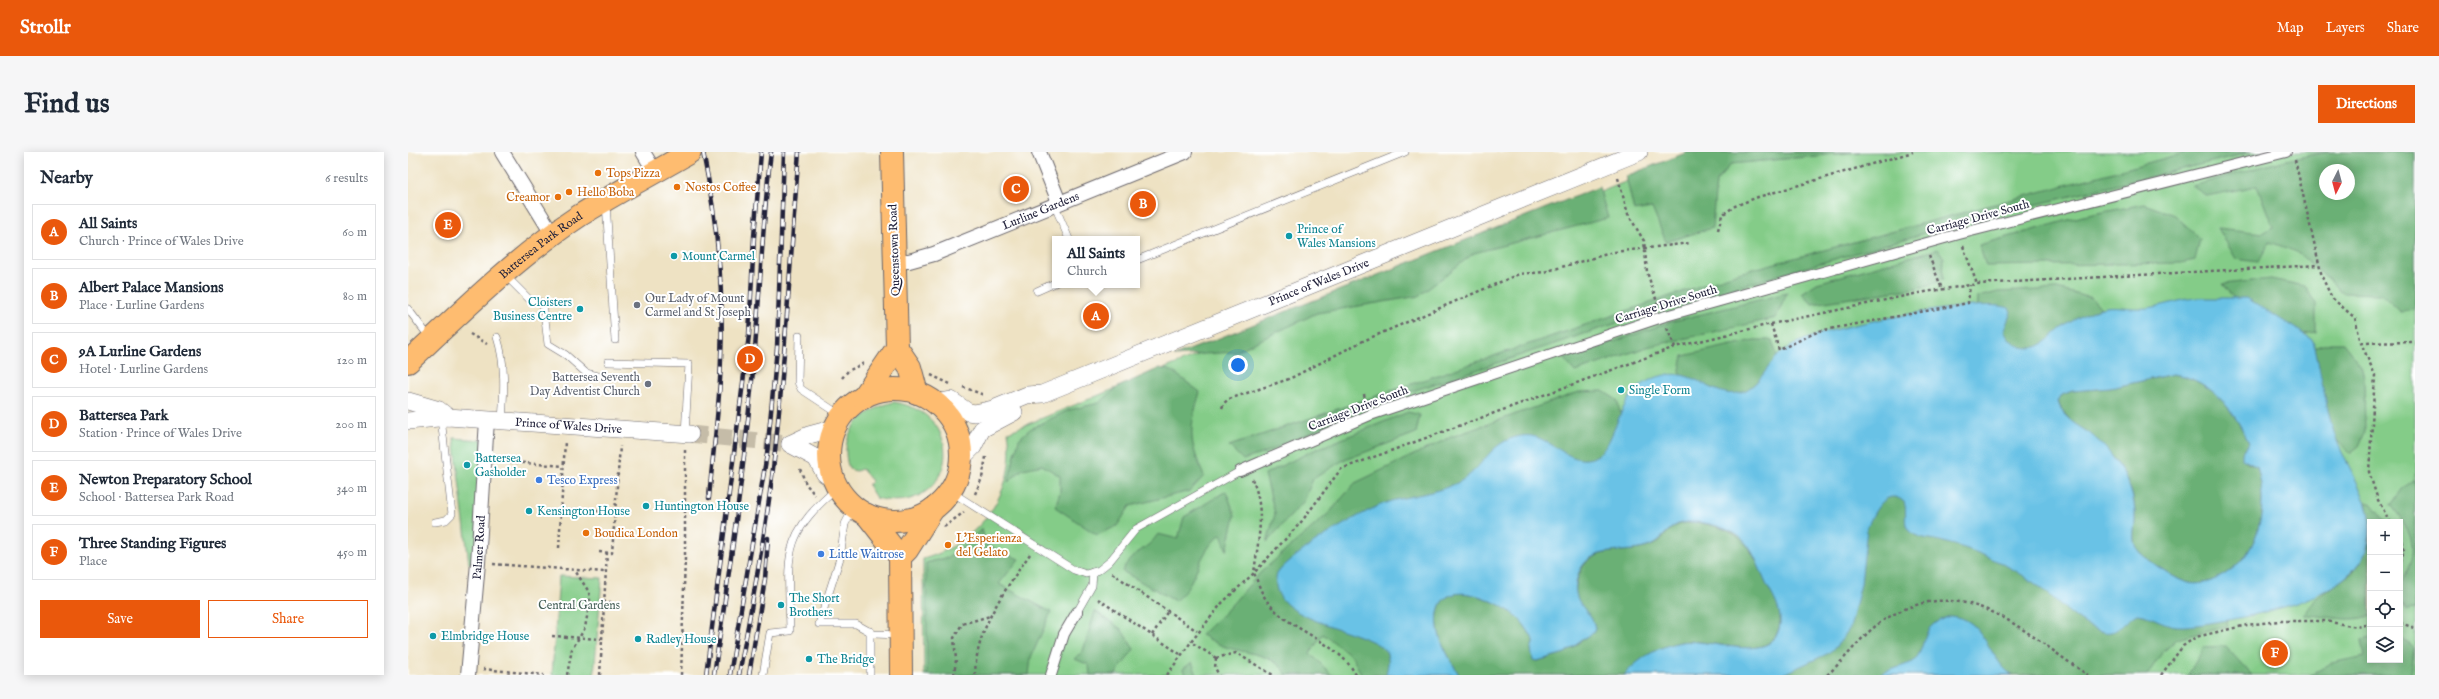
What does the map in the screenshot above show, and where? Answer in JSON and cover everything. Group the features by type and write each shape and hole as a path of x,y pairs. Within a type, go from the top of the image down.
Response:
{"main road":[{"name":"Battersea Park Road","path":"408,362 504,274 553,235 606,200 690,152"},
{"name":"Queenstown Road","path":"892,152 897,348"},
{"path":"900,557 907,550 933,509 950,491 959,471 961,459 959,438 955,428 946,414 926,398 910,367 897,348 863,398 839,422 832,438 829,459 836,484 900,557 901,675"},
{"path":"863,398 884,391 895,390 926,398"},
{"path":"860,511 881,520 903,521 914,518 933,509"}],"street":[{"path":"502,152 553,235"},
{"path":"643,152 655,172"},
{"path":"1039,152 1057,203"},
{"name":"Lurline Gardens","path":"894,261 909,261 934,254 1185,152"},
{"name":"Prince of Wales Drive","path":"982,428 1029,404 1042,394 1610,157 1639,152"},
{"name":"Carriage Drive South","path":"1244,469 1370,415 1662,317 1959,234 2286,152"},
{"name":"Prince of Wales Drive","path":"926,398 951,400 968,412 975,412 993,409 1027,395 1042,394"},
{"name":"Prince of Wales Drive","path":"408,401 439,410 444,418"},
{"name":"Prince of Wales Drive","path":"408,421 444,418 495,421 687,439"},
{"name":"Palmer Road","path":"474,672 478,563 485,460 495,421"},
{"path":"836,484 825,474 816,458 790,444 839,422"},
{"path":"961,459 973,447 982,428"},
{"path":"1051,675 1064,634 1078,612"}],"lane":[{"path":"1140,259 1406,152"},
{"path":"606,200 615,340"},
{"path":"1057,203 1068,236"},
{"path":"504,274 530,300 543,303 548,344 566,355 586,373 598,376"},
{"path":"1037,291 1052,284"},
{"path":"408,309 431,340"},
{"path":"799,336 798,382 801,389 839,422"},
{"path":"495,421 504,370 502,352 497,337"},
{"path":"608,362 688,364 687,439"},
{"path":"436,522 446,520 452,514 444,418"},
{"name":"Carriage Drive South","path":"1093,572 1104,567 1136,529 1244,469"},
{"path":"763,675 770,633 790,631 789,554 795,535 807,517 836,484"},
{"path":"950,491 1074,570 1086,574 1093,572 1092,586 1078,612"},
{"path":"860,511 845,524 840,558 818,624 856,624 874,634 901,635"},
{"path":"870,631 870,675"}],"path":[{"path":"1718,230 1722,215 1735,206 1758,197 1913,152"},
{"path":"2294,152 2318,265 2332,298 2354,318 2361,343 2375,375 2369,472 2378,500 2388,519"},
{"path":"1610,157 1618,173 1628,214 1642,236 1646,249 1647,272 1662,317 1675,347"},
{"path":"1959,234 1976,284"},
{"path":"1222,408 1224,403 1229,399 1289,379 1363,341 1490,285 1519,274 1544,272 1614,252 1690,243"},
{"path":"1924,244 1942,289"},
{"path":"1167,675 1180,654 1191,642 1197,631 1222,603 1254,573 1302,521 1341,469 1675,347 1772,324 1942,289 1976,284 2318,265"},
{"path":"1772,324 1779,350 1819,331 1968,303 1970,285"},
{"path":"470,334 491,347"},
{"path":"2361,343 2415,342"},
{"path":"948,525 963,512 978,489 984,466 986,447 982,428"},
{"path":"681,675 687,439"},
{"path":"559,548 565,440"},
{"path":"599,552 612,553 620,445"},
{"path":"485,460 564,466"},
{"path":"1244,469 1258,491 1261,515 1254,573 1267,601 1284,617 1341,655 1356,675"},
{"path":"814,494 821,502"},
{"path":"561,508 615,512"},
{"path":"975,675 981,641 990,616 1036,545"},
{"path":"600,675 606,552"},
{"path":"478,563 605,572"},
{"path":"1104,567 1197,631"},
{"path":"567,675 569,659 578,638 585,628 590,600 589,592 576,571"},
{"path":"1088,592 1180,654"},
{"path":"1828,675 1868,633 1883,620 1902,610 1921,604 1964,601 2003,616 2088,675"},
{"path":"603,602 612,602"},
{"path":"1152,635 1168,611"},
{"path":"954,675 956,660 954,638 962,624 990,616"},
{"path":"2161,675 2182,646 2196,637 2247,625 2279,621 2325,621 2357,627 2367,625"},
{"path":"2403,625 2415,628"},
{"path":"552,636 601,639"},
{"path":"1191,642 1216,658 1236,653 1273,675"},
{"path":"1216,658 1215,668 1219,675"},
{"path":"474,672 544,675"}],"green space":[{"path":"1688,152 1860,152 1731,164 1716,182 1712,228 1666,242 1652,208 1634,211 1626,176"},
{"path":"1699,152 2415,152 2415,675 924,675 923,559 943,552 961,541 977,528 990,512 1000,494 1007,475 1010,454 1008,432"},
{"path":"2188,152 2252,152 1960,223 1647,313 1377,403 1264,453 1243,460 1229,446 1735,274"},
{"path":"2327,152 2415,152 2415,310 2401,312 2381,294 2344,293 2297,252 2270,242 2258,262 2236,259 2218,228 2263,233 2273,227 2257,186 2207,196 2192,186 2286,160"},
{"path":"1599,187 1608,218 1474,253 1419,296 1317,313 1235,352 1174,356"},
{"path":"2144,204 2175,215 2200,239 2195,260 2181,263 1986,266 1979,245 2083,216"},
{"path":"1938,249 1944,258 1943,280 1923,287 1812,304 1802,293 1817,283"},
{"path":"2271,279 2305,286 2316,304 2316,332 2292,336 2246,312 2222,284"},
{"path":"2057,289 2092,298 2111,319 2028,360 1977,317 1978,297 1998,292"},
{"path":"1787,293 1776,318 1647,347 1575,372 1564,359 1670,322"},
{"path":"1754,340 1772,340 1779,362 1739,398 1678,379 1683,356"},
{"path":"2330,343 2343,343 2361,366 2364,377 2365,432 2359,446 2350,453 2326,430 2298,352"},
{"path":"1160,368 1172,371 1200,392 1192,425 1192,434 1195,453 1204,476 1190,491 1130,506 1117,526 1097,535 1055,507 1060,492 1060,476 1042,465 1023,469 1008,482 1019,439 1030,429 1069,410 1099,403 1118,387"},
{"path":"2173,374 2187,377 2199,382 2210,389 2228,408 2236,419 2249,443 2242,453 2247,463 2257,467 2262,489 2262,511 2260,522 2253,543 2248,552 2230,571 2206,583 2189,583 2176,578 2144,557 2139,551 2135,545 2134,539 2134,502 2127,479 2119,465 2108,452 2067,416 2058,401 2062,395 2072,391 2110,388"},
{"path":"1603,391 1617,400 1622,420 1630,428 1387,645 1396,675 1362,675 1351,655 1323,634 1310,653 1332,675 1287,675 1281,667 1267,658 1231,649 1201,635 1225,612 1261,572 1329,513 1355,483 1451,437 1579,392"},
{"path":"894,402 920,411 936,426 944,444 944,463 936,481 922,494 902,500 876,498 868,485 872,481 862,469 856,471 849,469 846,456 846,444 855,425 872,411"},
{"path":"1408,412 1420,415 1416,433 1342,461 1313,479 1304,501 1267,542 1275,514 1265,474 1312,451"},
{"path":"454,438 483,440 477,564 469,564"},
{"path":"2415,479 2415,609 2407,610 2403,604 2403,579 2411,560 2412,545 2403,519 2401,519 2391,505 2403,488"},
{"path":"1886,490 2149,608 2225,614 2228,626 2177,639 2162,653 2147,675 2001,675 1932,643 1900,675 1764,675"},
{"path":"1226,491 1235,515 1227,551 1221,534 1210,545 1187,589 1175,601 1122,571 1130,559 1154,540 1158,534 1178,539 1184,517"},
{"path":"2366,503 2371,503 2384,519 2369,519"},
{"path":"1695,522 1708,524 1728,531 1743,542 1749,549 1772,593 1779,610 1779,628 1776,635 1769,643 1759,647 1747,648 1692,641 1681,642 1669,646 1655,654 1630,669 1624,675 1459,675 1446,652 1438,628 1438,611 1444,600 1453,594 1479,596 1505,608 1516,616 1534,641 1531,649 1534,660 1537,661 1565,653 1595,630 1590,617 1581,607 1576,596 1577,581 1584,565 1591,559 1608,552 1648,547 1655,544 1677,525"},
{"path":"982,529 986,545 1019,559 999,584 1051,612 1031,657 1029,675 927,675 926,563 949,557"},
{"path":"2367,550 2367,616 2347,619 2304,615 2315,599 2353,572"},
{"name":"Central Gardens","path":"559,576 602,578 594,675 552,675"},
{"path":"1095,611 1121,629 1134,649 1115,675 1090,675 1089,665 1075,659 1083,651"},
{"path":"2367,639 2367,663 2403,663 2403,639 2414,648 2411,675 2311,675 2331,663 2365,656 2362,640"},
{"path":"2225,646 2252,675 2188,675 2204,647"},
{"path":"1192,662 1197,675 1185,675 1183,669"}],"water":[{"path":"2198,298 2247,298 2312,339 2314,343 2335,436 2362,493 2369,519 2367,519 2366,551 2354,569 2337,583 2317,595 2270,611 2190,626 2172,625 2137,614 2117,629 2104,632 2094,629 2076,618 2037,585 2003,564 1979,553 1940,541 1920,537 1912,533 1907,528 1905,521 1904,502 1897,498 1891,497 1886,499 1876,510 1867,529 1861,584 1850,628 1836,647 1827,654 1781,675 1624,675 1643,658 1665,646 1681,642 1691,642 1744,648 1756,647 1766,645 1774,639 1778,633 1780,627 1780,614 1752,552 1741,538 1734,533 1721,527 1704,523 1686,522 1679,524 1670,529 1651,546 1604,553 1594,556 1586,561 1580,570 1576,583 1576,591 1577,598 1592,619 1595,632 1582,639 1565,653 1537,661 1533,660 1531,649 1534,641 1516,616 1505,608 1479,596 1453,594 1444,600 1438,611 1438,628 1446,652 1459,675 1386,675 1388,657 1379,645 1303,615 1287,604 1277,591 1277,574 1285,565 1312,544 1380,505 1391,501 1425,494 1457,483 1474,471 1493,450 1510,439 1521,436 1540,438 1574,457 1583,459 1592,458 1600,453 1607,445 1622,411 1628,400 1637,389 1648,381 1663,375 1677,374 1689,377 1720,391 1730,393 1741,392 1755,384 1776,358 1793,345 1811,337 1851,326 1942,309 1970,306 1993,306 2009,308 2011,312 2004,330 2014,343 2020,347 2029,348 2039,346 2071,322 2104,307 2147,308","holes":["2173,374 2187,377 2199,382 2220,398 2236,419 2249,443 2242,453 2242,459 2257,467 2262,489 2262,511 2253,543 2248,552 2237,565 2230,571 2214,580 2197,584 2185,582 2176,578 2144,557 2139,551 2135,545 2134,539 2134,502 2122,472 2102,444 2063,413 2058,401 2062,395 2072,391 2110,388"]},
{"path":"1950,616 1962,618 1971,623 1985,640 2004,668 2012,675 1877,675 1913,662 1918,655 1925,636 1932,625 1939,620"}],"tunnel":[{"path":"690,434 790,444"}],"railway":[{"path":"703,152 716,229 722,332 719,393 709,498"},
{"path":"706,675 749,335 754,237 761,152"},
{"path":"714,675 747,426 757,331 765,211 771,152"},
{"path":"730,675 767,454 777,348 784,152"},
{"path":"739,675 771,487 782,383 799,152"},
{"path":"749,675 765,579 768,538"}],"place":[{"name":"Tops Pizza","path":"598,173"},
{"name":"Nostos Coffee","path":"677,187"},
{"name":"9A Lurline Gardens","path":"1016,189"},
{"name":"Hello Boba","path":"569,192"},
{"name":"Creamor","path":"558,197"},
{"name":"Albert Palace Mansions","path":"1143,204"},
{"name":"Newton Preparatory School","path":"448,225"},
{"name":"Prince of Wales Mansions","path":"1289,236"},
{"name":"Mount Carmel","path":"674,256"},
{"name":"Our Lady of Mount Carmel and St Joseph","path":"637,305"},
{"name":"Cloisters Business Centre","path":"580,309"},
{"name":"All Saints","path":"1096,316"},
{"name":"Battersea Park","path":"750,359"},
{"name":"Battersea Seventh Day Adventist Church","path":"648,384"},
{"name":"Single Form","path":"1621,390"},
{"name":"Battersea Gasholder","path":"467,465"},
{"name":"Tesco Express","path":"539,480"},
{"name":"Huntington House","path":"646,506"},
{"name":"Kensington House","path":"529,511"},
{"name":"Boudica London","path":"586,533"},
{"name":"L'Esperienza del Gelato","path":"948,545"},
{"name":"Little Waitrose","path":"821,554"},
{"name":"The Short Brothers","path":"781,605"},
{"name":"Elmbridge House","path":"433,636"},
{"name":"Radley House","path":"638,639"},
{"name":"Three Standing Figures","path":"2275,653"},
{"name":"The Bridge","path":"809,659"}]}
